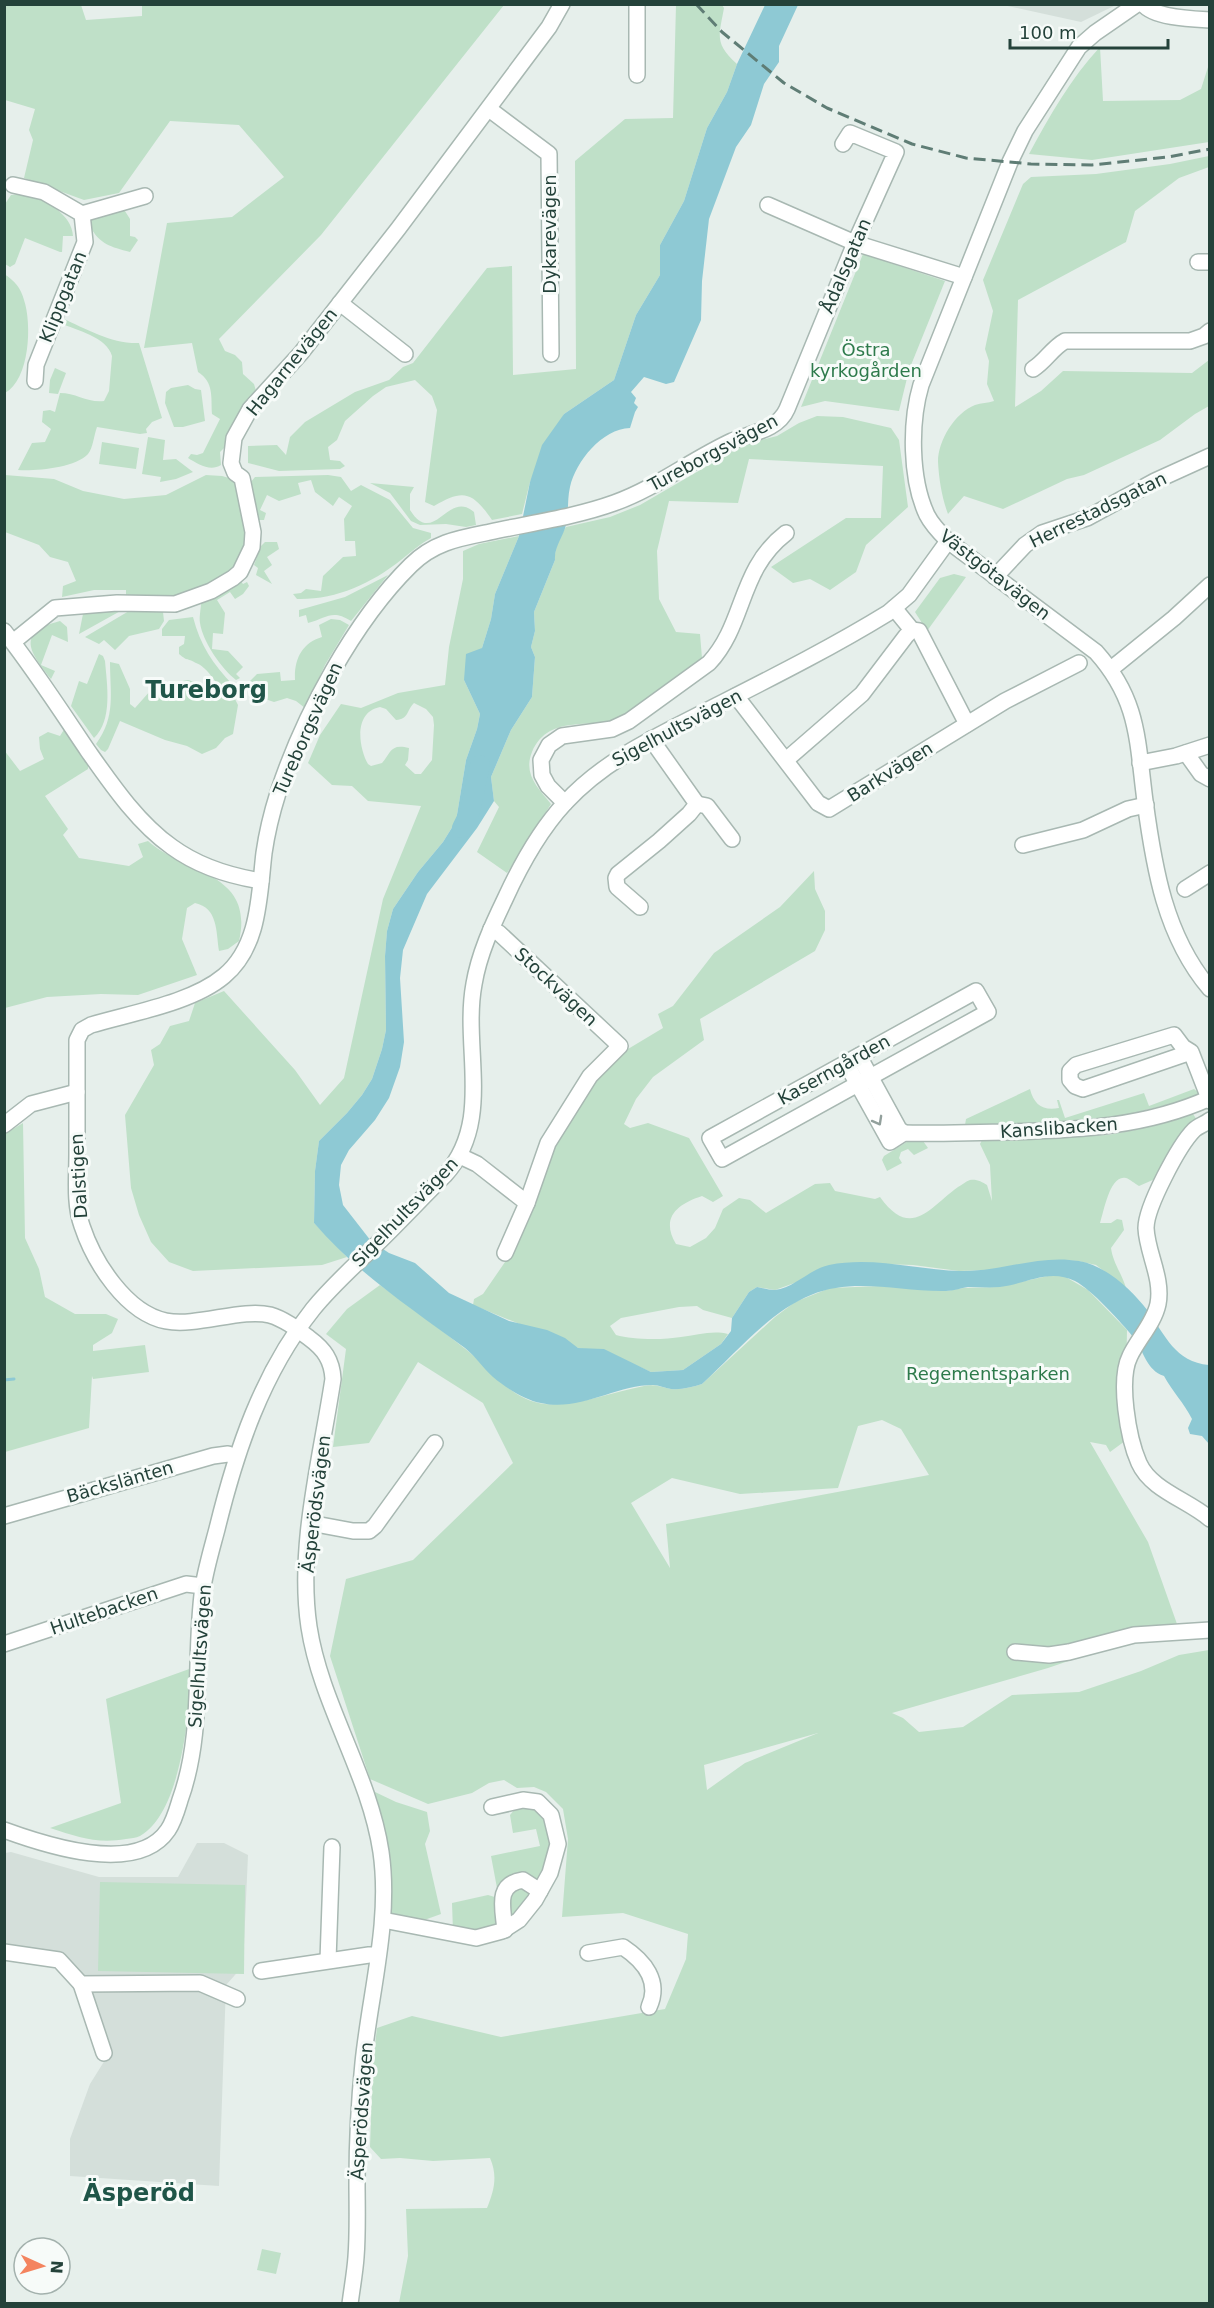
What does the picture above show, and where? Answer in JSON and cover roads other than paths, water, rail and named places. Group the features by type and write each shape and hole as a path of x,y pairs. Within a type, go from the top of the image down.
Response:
{"street":[{"name":"Hagarnevägen","path":"9,636 55,608 105,603 175,604 211,591 240,572 252,547 252,532 242,478 235,472 231,463 234,438 250,409 301,353 340,303 489,109 549,27 562,4"},
{"path":"637,4 637,75"},
{"name":"Västgötavägen","path":"1137,4 1079,47 1041,103 1014,152 924,376 915,415 914,446 921,495 928,517 948,541 1096,652 1121,684 1130,706 1159,882 1168,916 1182,948 1209,989"},
{"path":"1143,4 1146,8 1158,13 1209,20"},
{"name":"Dykarevägen","path":"489,109 549,154 551,354"},
{"name":"Ådalsgatan","path":"784,415 855,243 896,152 849,133 843,144"},
{"path":"7,185 44,192 82,214 145,196"},
{"path":"768,205 855,243 964,277"},
{"name":"Klippgatan","path":"35,381 36,365 85,243 82,214"},
{"path":"340,303 405,354"},
{"path":"1033,369 1045,362 1053,349 1065,341 1190,341 1204,336 1209,330"},
{"name":"Tureborgsvägen","path":"85,1027 186,997 210,986 226,974 250,939 257,918 270,819 279,791 317,701 340,658 360,628 390,588 420,557 442,543 587,511 632,497 711,452 772,425 784,415"},
{"name":"Herrestadsgatan","path":"995,577 1025,545 1042,533 1087,518 1155,481 1209,456"},
{"path":"565,803 548,786 542,776 541,760 549,745 562,736 612,729 629,721 710,663 730,628 753,569 766,552 786,533"},
{"name":"Sigelhultsvägen","path":"4,1830 66,1848 104,1854 120,1854 145,1848 168,1831 186,1783 195,1734 203,1586 236,1457 246,1429 274,1369 298,1330 338,1281 445,1175 466,1144 472,1120 473,986 480,957 491,929 535,842 565,803 607,766 651,739 867,626 894,608 909,595 948,541"},
{"path":"1111,669 1174,618 1209,585"},
{"path":"894,608 912,630 919,631 967,724"},
{"path":"786,760 862,694 912,630"},
{"path":"9,636 102,771 157,836 174,849 209,868 261,881"},
{"name":"Barkvägen","path":"736,696 752,720 818,803 829,808 967,724 1079,663"},
{"path":"651,739 697,804 707,806 732,839"},
{"path":"1140,763 1186,753 1209,745"},
{"path":"1186,753 1200,774 1209,779"},
{"path":"640,907 617,887 618,874 659,841 697,804"},
{"path":"1023,845 1083,830 1128,809 1146,805"},
{"path":"1185,889 1209,873"},
{"name":"Stockvägen","path":"491,929 499,933 620,1046 590,1076 548,1143 527,1203"},
{"name":"Kaserngården","path":"976,991 988,1012 864,1081 722,1159 710,1138 976,991"},
{"name":"Dalstigen","path":"85,1027 77,1040 77,1194 81,1224 90,1247 110,1278 126,1299 139,1309 166,1321 194,1321 261,1314 279,1318"},
{"path":"1191,1052 1083,1089 1075,1086 1070,1080 1070,1071 1076,1065 1171,1035 1176,1036 1183,1047 1191,1052 1209,1099"},
{"path":"852,1060 864,1081 904,1133 890,1142 864,1081"},
{"path":"4,1125 31,1104 77,1092"},
{"name":"Kanslibacken","path":"904,1133 1102,1128 1160,1115 1209,1099"},
{"path":"1209,1120 1194,1130 1180,1152 1160,1187 1147,1218 1148,1240 1159,1302 1130,1356 1124,1375 1134,1449 1144,1471 1168,1491 1209,1519"},
{"path":"460,1156 477,1164 527,1203 505,1253"},
{"name":"Äsperödsvägen","path":"279,1318 327,1354 332,1366 333,1379 310,1523 305,1580 309,1628 327,1694 374,1818 381,1851 384,1883 383,1920 362,2076 357,2167 357,2254 350,2304"},
{"path":"310,1523 353,1531 369,1531 375,1526 435,1443"},
{"name":"Bäckslänten","path":"4,1516 213,1456 228,1454 236,1457"},
{"name":"Hultebacken","path":"4,1644 186,1584 203,1586"},
{"path":"1015,1652 1049,1655 1128,1636 1209,1630"},
{"path":"383,1920 476,1938 505,1929 519,1920 550,1873 558,1844 551,1815 538,1802 523,1800 492,1807"},
{"path":"328,1960 332,1847"},
{"path":"505,1929 502,1896 506,1887 513,1882 523,1880 540,1891"},
{"path":"588,1953 623,1947 638,1957 653,1983 655,1995 649,2007"},
{"path":"4,1953 59,1960 81,1984 104,2053"},
{"path":"261,1971 328,1960 378,1956"},
{"path":"81,1984 200,1983 237,1999"}],"water":[{"path":"765,5 798,5 779,46 779,62 764,84 751,125 736,147 709,219 702,281 701,320 674,382 666,384 644,377 631,392 636,398 634,403 638,407 630,428 610,434 600,440 584,457 573,477 566,525 534,612 535,631 531,647 535,657 532,697 511,730 491,777 494,801 477,828 427,894 403,950 400,978 404,1042 400,1067 389,1098 375,1120 349,1150 341,1165 339,1185 343,1205 371,1241 389,1253 415,1263 449,1293 509,1321 547,1330 565,1338 578,1348 604,1349 651,1372 683,1370 721,1344 731,1331 732,1318 749,1292 757,1287 782,1289 815,1270 829,1265 862,1262 976,1271 1034,1261 1064,1259 1089,1263 1108,1273 1134,1295 1179,1353 1197,1363 1209,1365 1209,1444 1202,1436 1190,1434 1188,1428 1192,1419 1189,1413 1164,1376 1149,1365 1129,1332 1089,1291 1065,1277 1047,1276 1000,1287 968,1287 949,1291 860,1286 827,1290 796,1302 781,1312 753,1335 702,1384 679,1389 655,1385 639,1386 583,1401 555,1405 529,1399 498,1381 465,1348 348,1258 314,1223 315,1171 319,1141 362,1095 372,1079 382,1049 386,1030 385,956 387,931 393,909 456,821 466,760 480,714 464,680 466,654 482,648 491,619 495,594 519,536 530,482 542,445 564,414 614,380 636,315 660,275 660,245 684,201 707,128 727,92 737,64"}],"waterway":[{"path":"462,828 470,812 480,765"},
{"path":"4,1380 14,1379"}],"railway":[{"path":"696,4 722,32 784,83 827,108 912,144 966,158 1031,164 1092,165 1168,157 1210,149"}],"district":[{"name":"Tureborg","path":"206,690"},
{"name":"Äsperöd","path":"139,2193"}],"park label":[{"name":"Östra kyrkogården","path":"866,360"},
{"name":"Regementsparken","path":"988,1374"}]}
